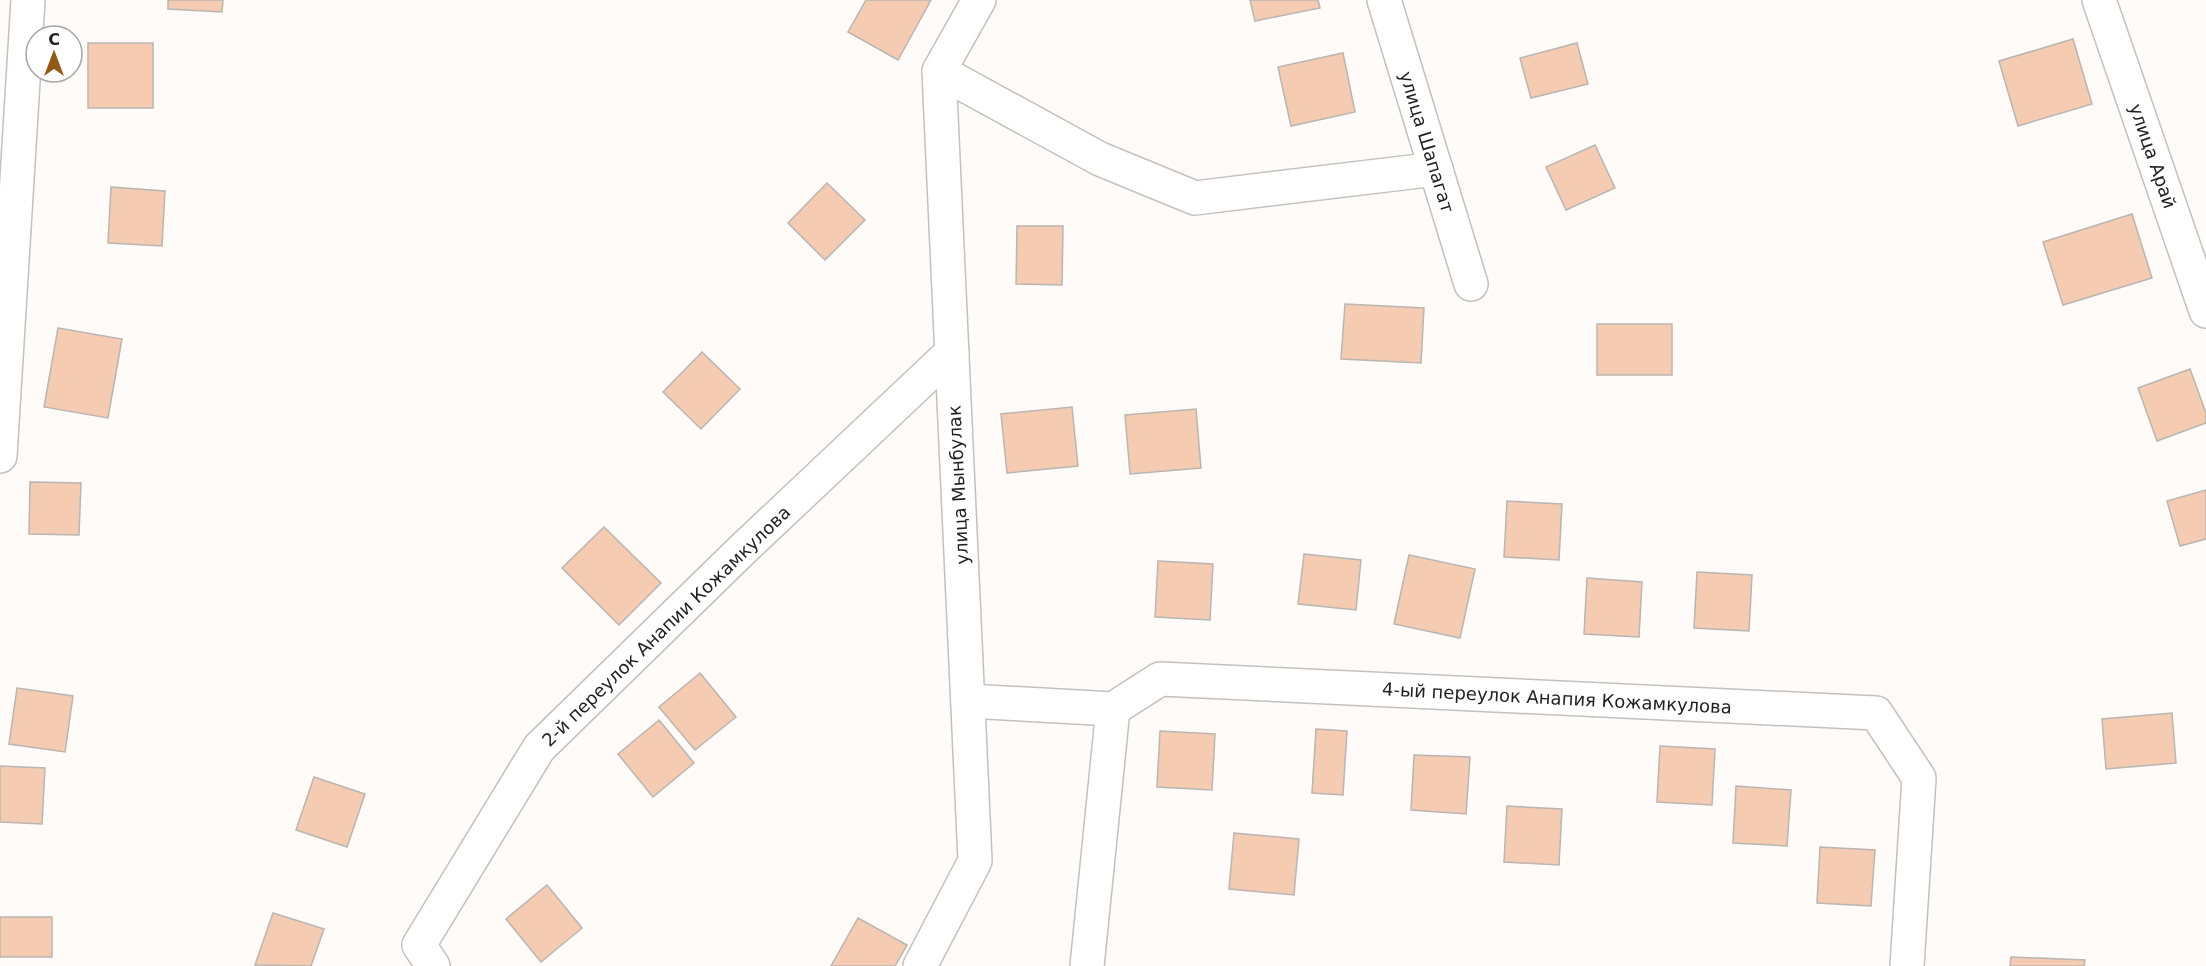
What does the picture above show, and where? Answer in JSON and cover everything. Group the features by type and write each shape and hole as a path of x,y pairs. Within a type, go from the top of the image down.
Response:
{"street":[{"path":"0,456 28,0"},
{"path":"979,0 939,71 1100,159 1195,198 1436,169"},
{"name":"улица Шапагат","path":"1384,0 1471,284"},
{"name":"улица Арай","path":"2099,0 2199,265 2206,311"},
{"name":"улица Мынбулак","path":"920,966 975,861 939,71"},
{"name":"2-й переулок Анапии Кожамкулова","path":"433,966 419,945 539,748 742,550 952,352"},
{"name":"4-ый переулок Анапия Кожамкулова","path":"1113,709 1160,679 1876,713 1919,778 1907,966"},
{"path":"968,701 1113,709 1087,966"}],"building":[{"path":"168,0 223,0 222,12 168,9"},
{"path":"866,0 931,0 898,60 848,32"},
{"path":"1250,0 1318,0 1320,8 1255,21"},
{"path":"2073,39 2092,104 2018,126 1999,61"},
{"path":"88,43 153,43 153,108 88,108"},
{"path":"1577,43 1588,84 1531,98 1520,58"},
{"path":"1343,53 1355,112 1291,126 1278,67"},
{"path":"1595,145 1615,188 1566,210 1546,167"},
{"path":"827,183 865,220 825,260 788,223"},
{"path":"111,187 165,191 162,246 108,243"},
{"path":"2132,214 2152,278 2063,305 2043,242"},
{"path":"1017,226 1063,226 1062,285 1016,284"},
{"path":"1345,304 1424,308 1421,363 1341,359"},
{"path":"1597,324 1672,324 1672,375 1597,375"},
{"path":"58,328 122,339 108,418 44,407"},
{"path":"702,352 740,389 701,429 663,392"},
{"path":"2190,369 2206,413 2206,423 2157,441 2138,388"},
{"path":"1072,407 1078,466 1007,473 1001,414"},
{"path":"1196,409 1201,468 1130,474 1125,415"},
{"path":"30,482 81,483 79,535 29,534"},
{"path":"2206,490 2206,539 2180,546 2167,501"},
{"path":"1507,501 1562,504 1559,560 1504,557"},
{"path":"604,527 661,583 619,625 562,568"},
{"path":"1304,554 1361,560 1356,610 1298,604"},
{"path":"1409,555 1475,569 1460,638 1394,624"},
{"path":"1158,561 1213,564 1210,620 1155,617"},
{"path":"1697,572 1752,575 1749,631 1694,628"},
{"path":"1587,578 1642,582 1639,637 1584,634"},
{"path":"700,673 736,717 695,750 659,707"},
{"path":"17,688 73,696 65,752 9,744"},
{"path":"2172,713 2176,763 2106,769 2102,719"},
{"path":"659,720 694,763 653,797 618,754"},
{"path":"1316,729 1347,731 1343,795 1312,793"},
{"path":"1160,731 1215,734 1212,790 1157,787"},
{"path":"1660,746 1715,749 1712,805 1657,802"},
{"path":"1414,755 1470,757 1466,814 1411,810"},
{"path":"0,766 45,768 42,824 0,822"},
{"path":"314,777 365,794 347,847 296,830"},
{"path":"1736,786 1791,790 1787,846 1733,843"},
{"path":"1507,806 1562,809 1559,865 1504,862"},
{"path":"1234,833 1299,839 1294,895 1229,889"},
{"path":"1820,847 1875,850 1871,906 1817,903"},
{"path":"547,885 582,928 541,962 506,919"},
{"path":"273,913 324,929 311,966 255,965"},
{"path":"0,917 52,917 52,957 0,957"},
{"path":"858,918 907,945 895,966 831,966"},
{"path":"2011,957 2085,960 2084,966 2010,966"}]}
